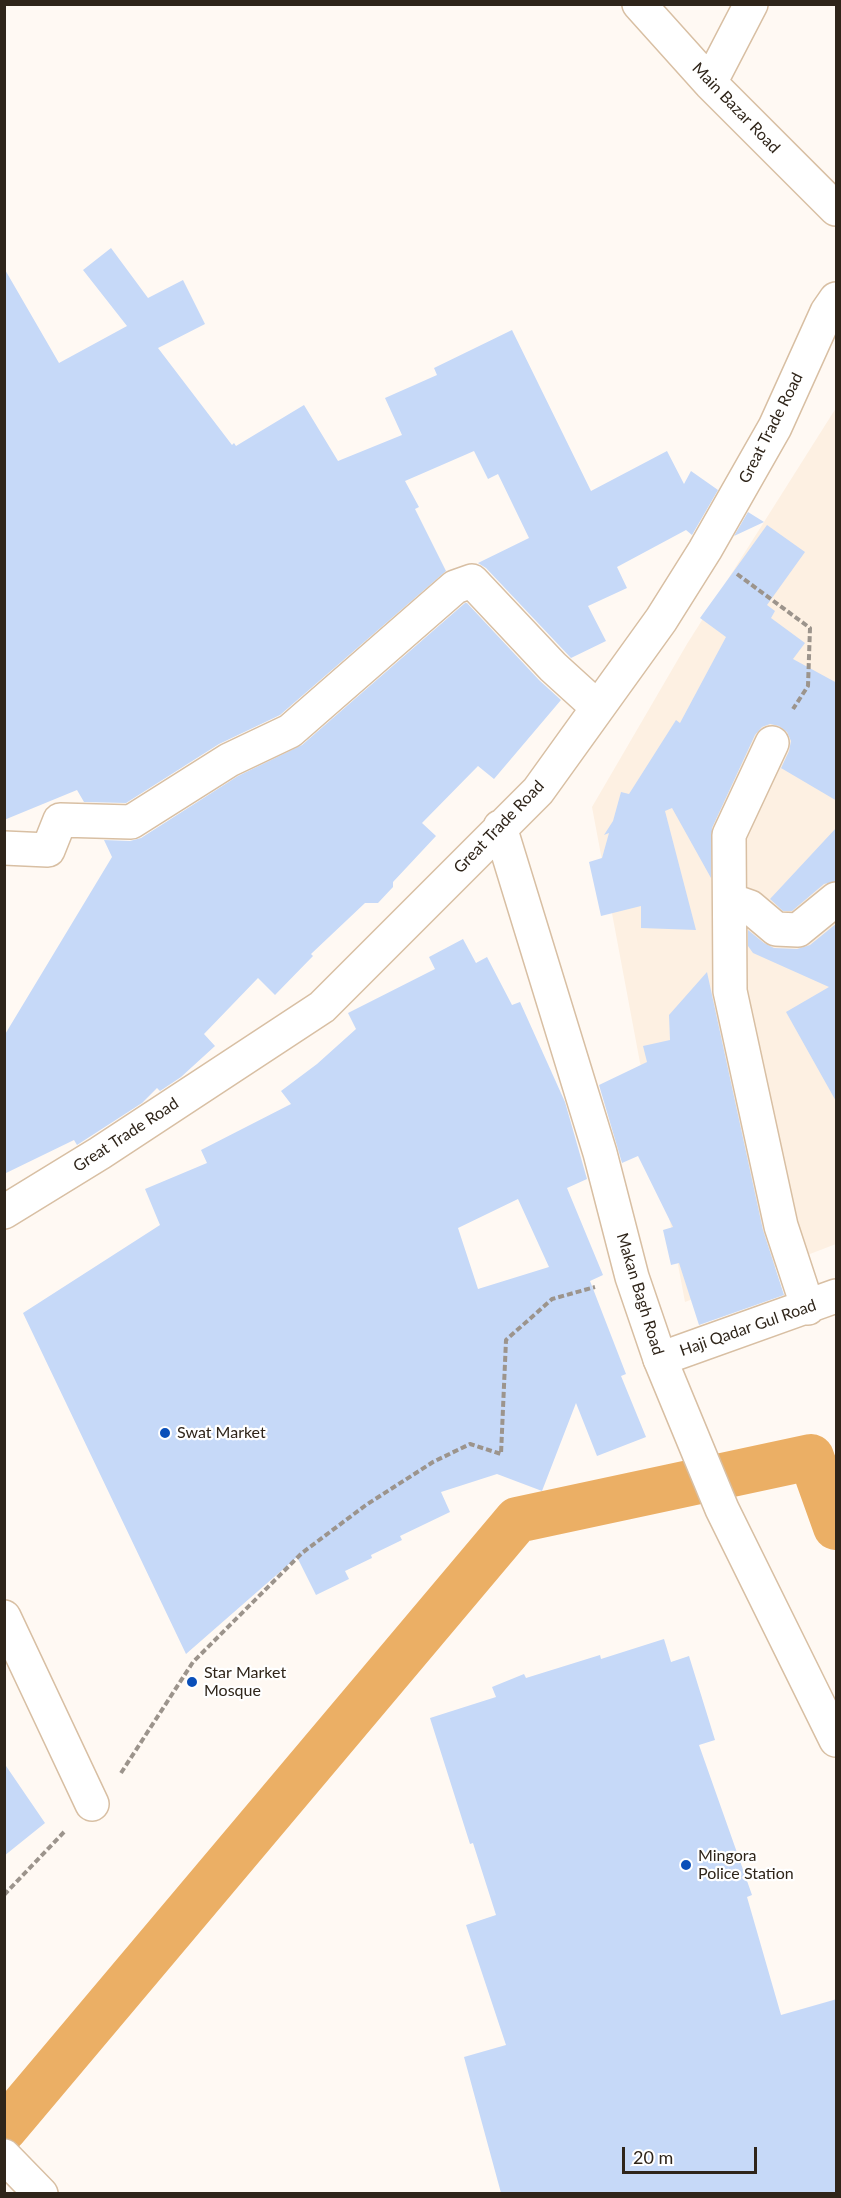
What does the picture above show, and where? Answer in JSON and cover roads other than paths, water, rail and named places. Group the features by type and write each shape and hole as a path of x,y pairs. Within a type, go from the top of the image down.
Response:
{"main road":[{"name":"Main Bazar Road","path":"639,4 710,83 837,209"},
{"path":"710,83 743,8"},
{"name":"Great Trade Road","path":"4,1212 100,1153 322,1007 538,791 661,620 705,550 775,428 833,311"},
{"path":"4,848 48,850 60,820 131,822 229,760 290,731 455,587 472,581 476,582 553,667 597,707"},
{"path":"772,743 729,835 730,991 781,1226 827,1302"},
{"name":"Makan Bagh Road","path":"500,827 600,1153 632,1277 660,1359 722,1509 837,1740"},
{"path":"730,900 750,907 776,929 798,930 837,899"},
{"name":"Haji Qadar Gul Road","path":"660,1359 827,1302"},
{"path":"4,1617 92,1804"},
{"path":"4,2156 41,2193"}],"waterway":[{"path":"4,2129 517,1520 811,1457 836,1527"}],"place":[{"name":"Swat Market","path":"165,1433"},
{"name":"Star Market Mosque","path":"192,1682"},
{"name":"Mingora Police Station","path":"686,1865"}]}
